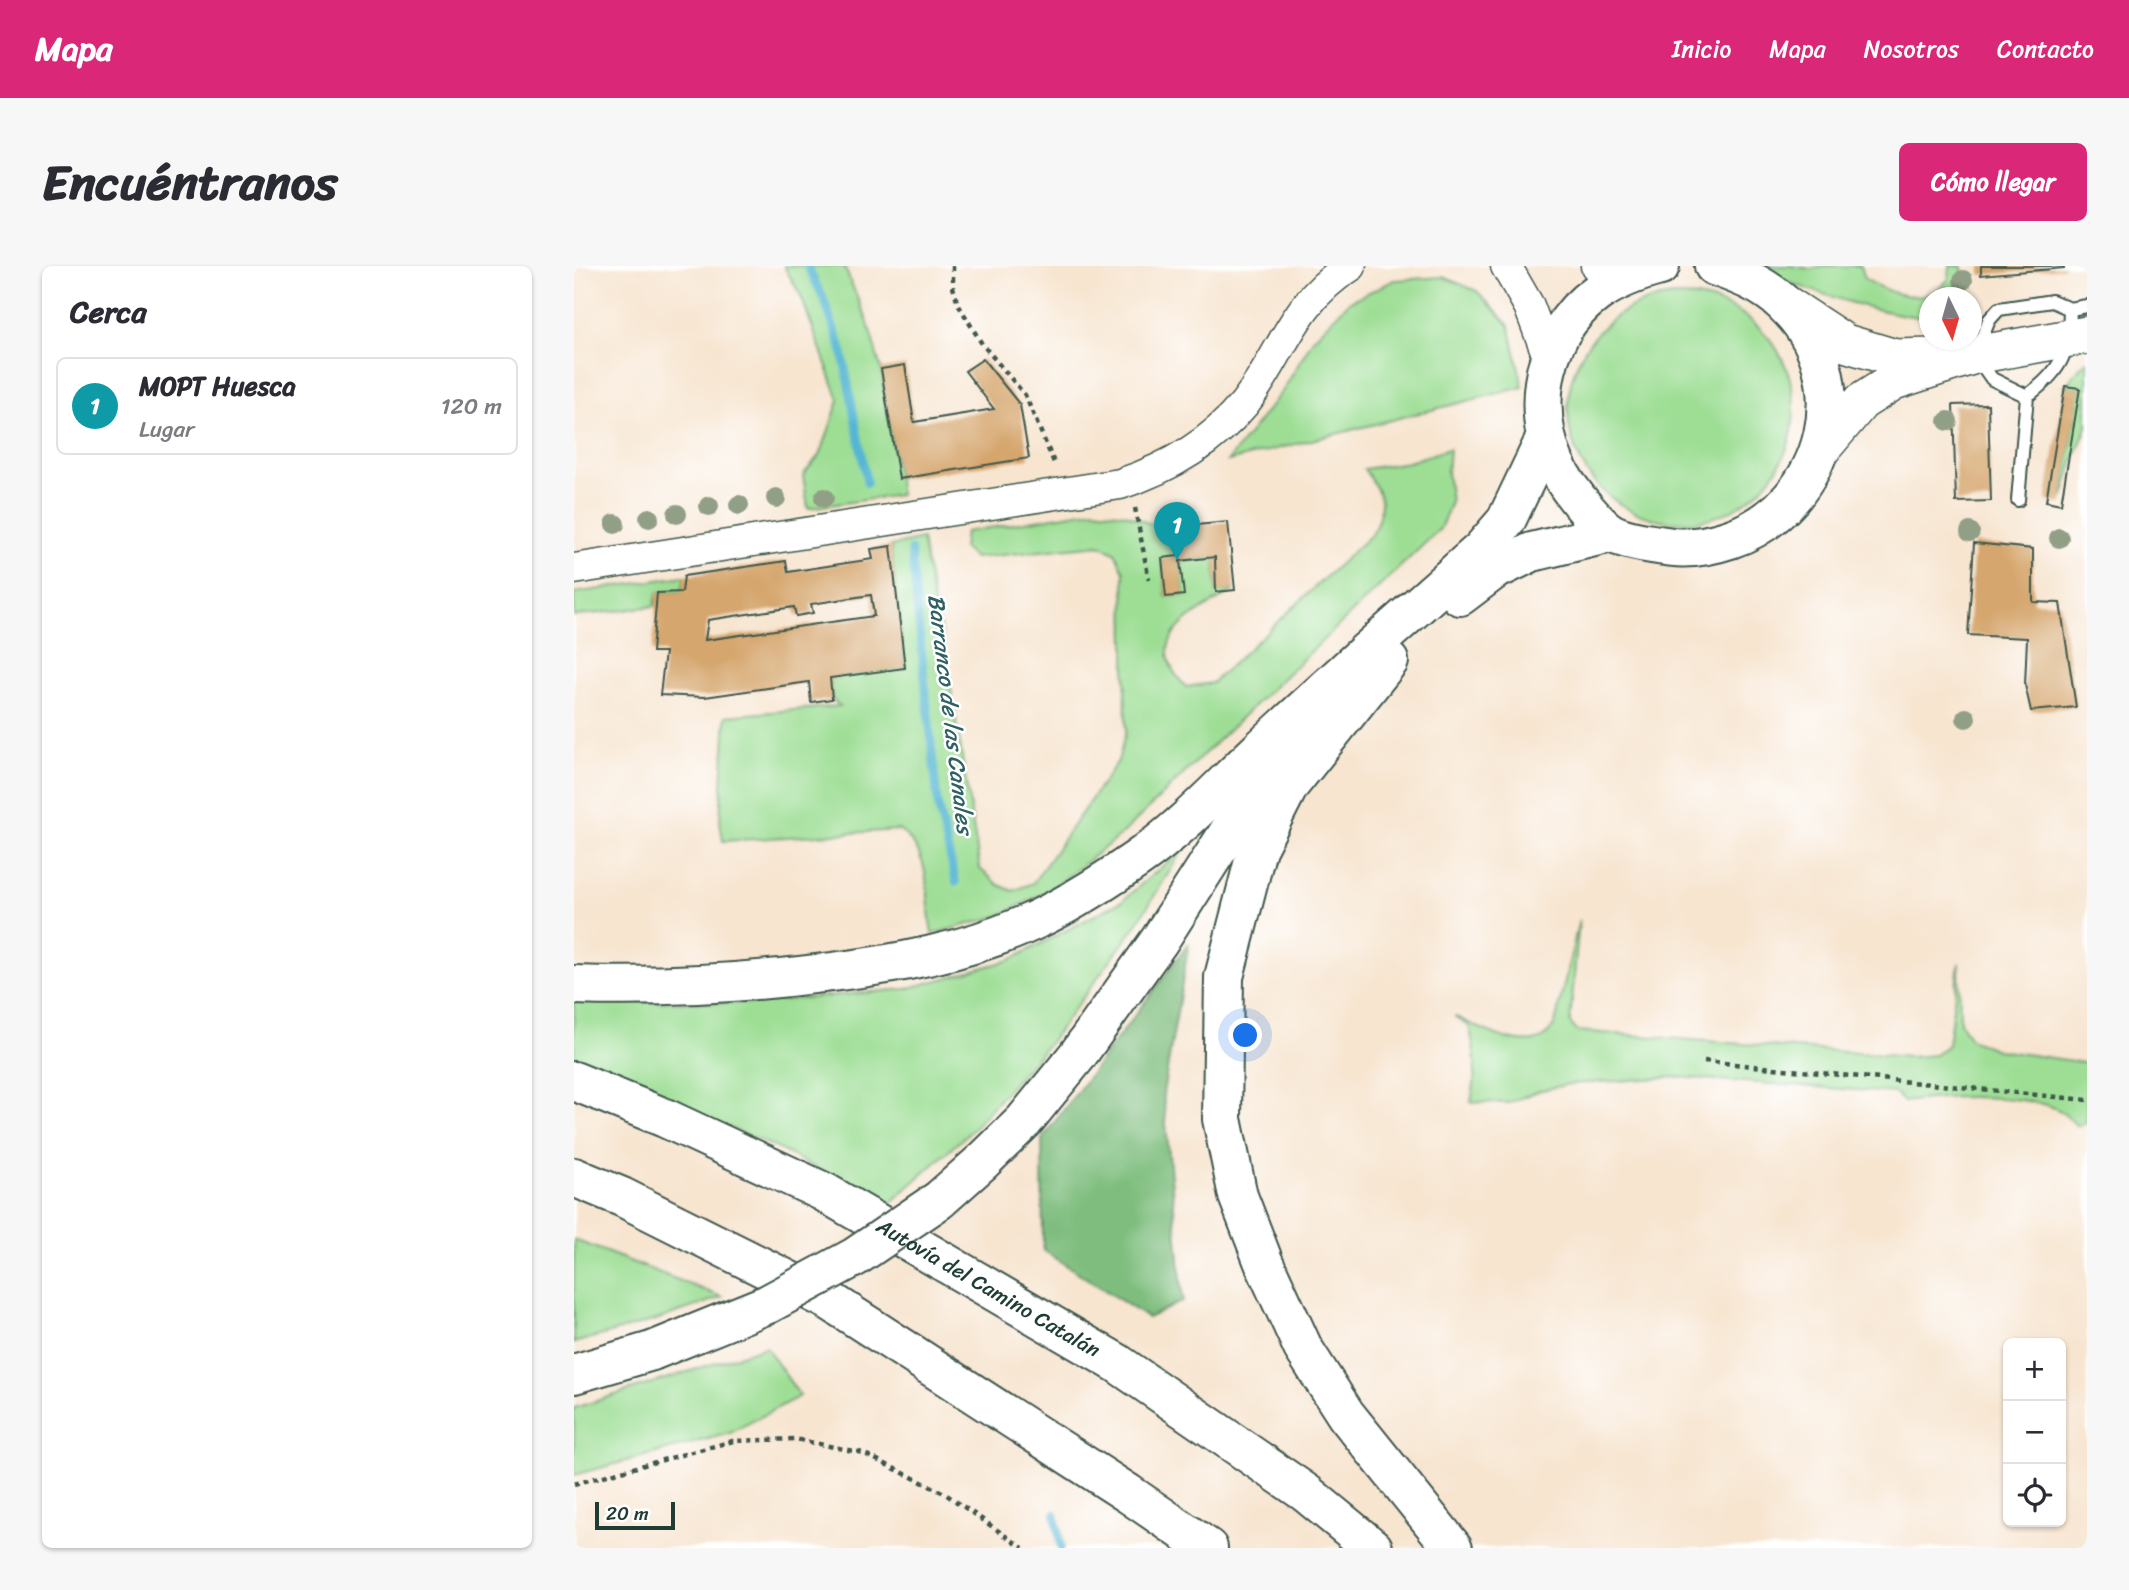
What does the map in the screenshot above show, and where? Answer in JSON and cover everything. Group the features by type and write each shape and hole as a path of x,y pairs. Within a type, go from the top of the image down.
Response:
{"highway":[{"path":"574,985 654,987 844,971 934,955 1021,927 1071,902 1138,859 1378,656 1493,570 1532,552 1611,533 1675,547 1712,545 1747,533 1778,513 1802,485 1819,452 1826,421 1826,388 1819,356 1804,327 1783,302 1750,279 1714,266"},
{"path":"1611,533 1578,501 1558,472 1545,439 1541,412 1542,385 1549,359 1567,323 1596,293 1629,268"},
{"path":"574,1374 652,1351 768,1304 855,1257 940,1200 983,1161 1024,1121 1106,1018 1229,835 1271,766 1506,521 1545,439"},
{"path":"1378,656 1289,786 1257,849 1224,977 1222,1119 1238,1196 1264,1263 1303,1348 1346,1415 1453,1548"},
{"name":"Autovía del Camino Catalán","path":"574,1081 665,1118 824,1192 1117,1363 1306,1493 1373,1548"},
{"path":"574,1177 622,1197 830,1301 1208,1548"},
{"path":"574,1199 830,1301"}],"main road":[{"path":"1783,302 1845,343 1895,358 1975,355"},
{"path":"1819,452 1861,402 1894,381 2075,327"}],"street":[{"path":"574,569 1120,484 1172,464 1222,428 1244,403 1310,299 1331,278 1351,266"},
{"path":"1506,266 1529,306 1549,359"}],"lane":[{"path":"2018,500 2027,396 2054,372 2087,306"},
{"path":"1975,355 1992,379 2027,396"}],"path":[{"path":"953,266 953,287 958,304 982,344 1025,396 1066,492"},
{"path":"1120,484 1135,505 1149,580"},
{"path":"1704,1061 2087,1100"},
{"path":"574,1484 733,1441 794,1439 863,1453 944,1493 1023,1548"}],"green space":[{"path":"784,266 844,266 867,320 881,369 900,495 808,508 803,475 821,453 839,400 801,296"},
{"path":"1742,266 1791,266 1811,269 1821,266 1861,266 1865,279 1873,283 1900,294 1919,295 1919,317 1882,311 1834,298"},
{"path":"1950,266 1962,266 1963,287 1941,287 1949,278"},
{"path":"1444,277 1477,291 1509,325 1523,387 1228,461 1284,389 1313,339 1350,301 1395,280"},
{"path":"1681,296 1724,305 1744,315 1761,329 1775,346 1785,366 1794,409 1785,452 1775,472 1761,489 1744,503 1724,513 1681,522 1638,513 1618,503 1601,489 1587,472 1577,452 1568,409 1577,366 1587,346 1601,329 1618,315 1638,305"},
{"path":"2087,361 2087,427 2061,504 2080,388 2065,386"},
{"path":"1449,449 1447,473 1451,502 1440,529 1122,834 1049,891 996,917 932,934 923,864 918,851 899,830 723,841 720,821 726,716 840,706 832,699 830,678 905,668 891,546 922,539 943,639 980,869 999,885 1013,891 1033,883 1118,761 1126,731 1124,572 1115,552 1099,545 974,558 963,548 965,532 1095,510 1126,514 1153,525 1175,527 1178,556 1162,559 1166,597 1184,595 1180,561 1215,557 1216,592 1235,590 1190,618 1170,641 1168,654 1173,670 1186,687 1212,683 1373,533 1381,506 1375,486 1364,469 1408,462"},
{"path":"684,576 682,592 657,593 655,606 574,616 574,593"},
{"path":"1184,848 1135,927 1050,1042 973,1129 888,1205 773,1146 574,1064 574,1001 752,1003 906,989 1010,960 1122,901"},
{"path":"1579,920 1570,1023 1577,1031 1910,1057 1935,1055 1948,1045 1959,963 1960,1022 1970,1039 1997,1050 2087,1063 2087,1122 2077,1126 2051,1106 2013,1099 1957,1097 1904,1102 1895,1093 1677,1077 1569,1084 1538,1091 1509,1103 1471,1102 1475,1073 1471,1036 1469,1026 1454,1016 1511,1040 1534,1041 1544,1037 1555,1024"},
{"path":"1189,943 1163,1093 1183,1301 1148,1318 1043,1250 1042,1139"},
{"path":"574,1240 722,1297 656,1320 574,1343"},
{"path":"766,1347 800,1396 730,1433 574,1475 574,1408"}],"building":[{"path":"1981,266 2064,266 2064,268 1981,275"},
{"path":"983,359 1020,405 1029,458 899,479 881,369 905,365 914,422 994,409 965,371"},
{"path":"2065,386 2080,388 2061,504 2046,501"},
{"path":"1988,404 1991,501 1956,502 1953,405"},
{"path":"1228,522 1235,590 1216,592 1215,557 1180,561 1184,595 1166,597 1162,558 1178,556 1175,527"},
{"path":"1974,543 2033,549 2033,602 2060,603 2076,707 2031,711 2025,685 2027,638 1968,635"},
{"path":"891,546 905,668 830,678 832,699 811,702 809,682 705,697 660,695 665,652 652,652 657,593 682,592 684,576 786,561 788,572 873,559 871,549","holes":["871,595 874,616 705,640 708,620 794,607 796,616 813,613 811,604"]}],"waterway":[{"name":"Barranco de las Canales","path":"807,266 823,297 842,350 867,483"},
{"name":"Barranco de las Canales","path":"911,550 938,806 956,882"},
{"name":"Barranco de las Canales","path":"1055,1514 1061,1548"}],"place":[{"name":"MOPT Huesca","path":"1177,560"}]}
